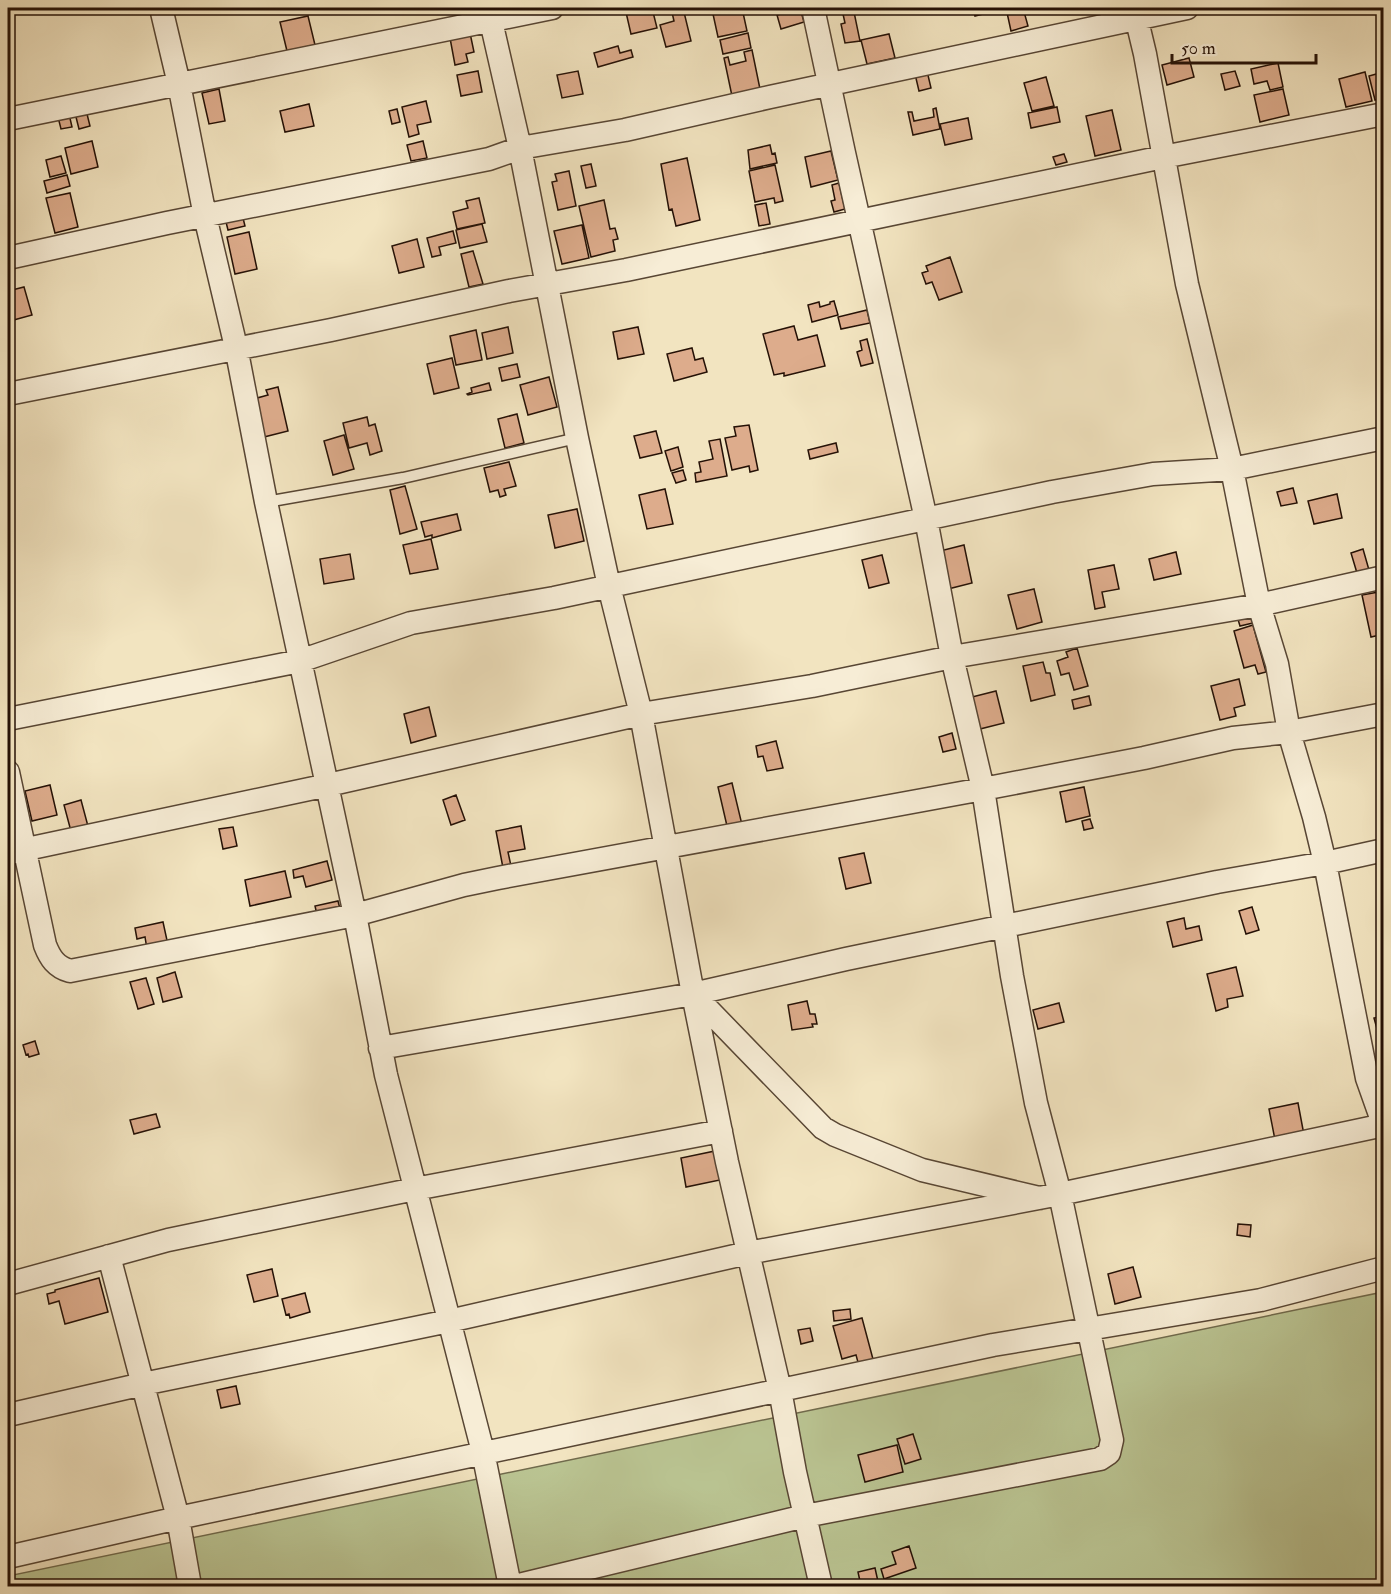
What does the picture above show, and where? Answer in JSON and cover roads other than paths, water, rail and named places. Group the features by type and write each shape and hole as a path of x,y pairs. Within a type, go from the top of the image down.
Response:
{"street":[{"path":"161,8 179,84 205,216 236,347 266,502 355,915 380,1048 483,1452 512,1587 805,1516 1100,1459 1109,1453 1112,1440 1089,1329 1050,1196 983,789 952,657 926,519 813,8"},
{"path":"8,119 179,84 490,14 552,8"},
{"path":"8,258 489,159 520,148 625,130 1135,13 1187,8"},
{"path":"8,1415 142,1384 449,1320 748,1252 1050,1196 1383,1125 1367,1078 1325,863 1289,732 1277,664 1259,605 1232,469 1187,284 1145,54 1135,13"},
{"path":"490,14 520,148 577,438 609,586 641,714 721,1131 780,1390 821,1587"},
{"path":"8,394 1383,114"},
{"path":"8,719 300,661 411,623 609,586 1100,482 1153,474 1232,469 1383,438"},
{"path":"16,851 328,786 641,714 812,686 952,657 1259,605 1383,577"},
{"path":"8,772 16,851 45,945 56,964 70,971 355,915 464,885 983,789 1144,758 1233,738 1289,732 1383,714"},
{"path":"380,1048 693,994 846,959 1383,850"},
{"path":"693,994 823,1128 835,1135 922,1170 1050,1196"},
{"path":"8,1284 168,1240 415,1189 721,1131"},
{"path":"109,1256 178,1518 190,1587"},
{"path":"8,1557 483,1452 993,1345 1261,1300 1383,1268"}],"lane":[{"path":"266,502 403,478 577,438"}]}
